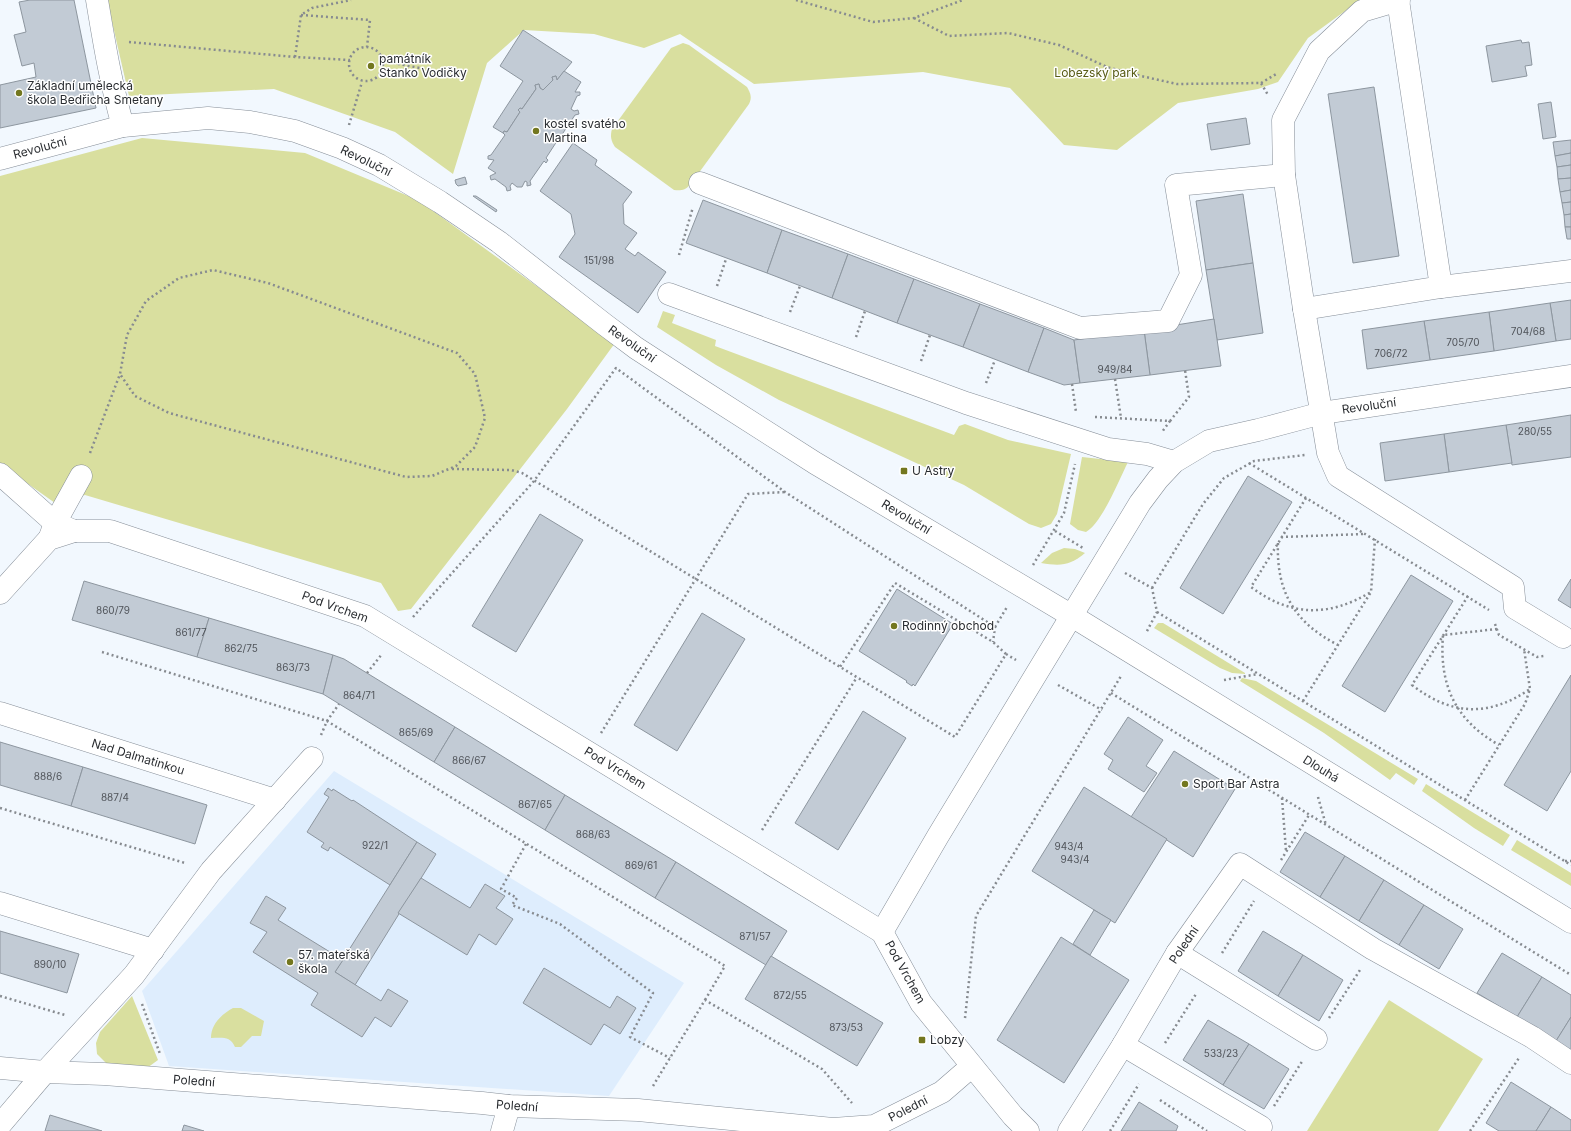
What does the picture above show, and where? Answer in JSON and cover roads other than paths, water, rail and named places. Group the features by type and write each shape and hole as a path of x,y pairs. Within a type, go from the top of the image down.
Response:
{"street":[{"path":"97,0 104,40 123,126"},
{"path":"1441,287 1398,0 1362,11 1319,51 1283,120 1284,175 1304,309 1328,452 1338,476 1513,587 1515,608 1563,637"},
{"name":"Revoluční","path":"0,159 123,126 208,118 250,122 295,131 342,148 379,166 440,202 499,242 615,332 693,385 815,463 1072,616 1140,504 1158,479 1174,462 1209,442 1322,413 1571,376"},
{"path":"700,183 1080,328 1168,321 1191,275 1176,185 1284,175"},
{"path":"1304,309 1441,287 1571,271"},
{"path":"669,294 966,403 1108,449 1147,454 1174,462"},
{"path":"0,474 59,531"},
{"path":"0,593 59,531 81,476"},
{"name":"Pod Vrchem","path":"59,531 110,531 365,616 882,932 921,1003 966,1059 1028,1131"},
{"path":"882,932 1072,616"},
{"name":"Dlouhá","path":"1072,616 1571,922"},
{"name":"Nad Dalmatinkou","path":"0,714 275,800"},
{"path":"0,1125 45,1072 132,977 211,871 312,758"},
{"name":"Polední","path":"1069,1131 1123,1045 1177,953 1240,864 1373,949 1532,1037 1571,1063"},
{"path":"0,903 153,950"},
{"path":"1177,953 1316,1039"},
{"path":"1123,1045 1262,1126"},
{"name":"Polední","path":"45,1072 104,1074 509,1106 638,1110 833,1129 874,1126 942,1092 966,1059"},
{"path":"0,1068 45,1072"},
{"path":"502,1131 509,1106"}],"place":[{"name":"památník Stanko Vodičky","path":"371,66"},
{"name":"Základní umělecká škola Bedřicha Smetany","path":"19,93"},
{"name":"kostel svatého Martina","path":"536,131"},
{"name":"U Astry","path":"904,471"},
{"name":"Rodinný obchod","path":"894,626"},
{"name":"Sport Bar Astra","path":"1185,784"},
{"name":"57. mateřská škola","path":"290,962"},
{"name":"Lobzy","path":"922,1040"}],"park label":[{"name":"Lobezský park","path":"1096,73"}]}
